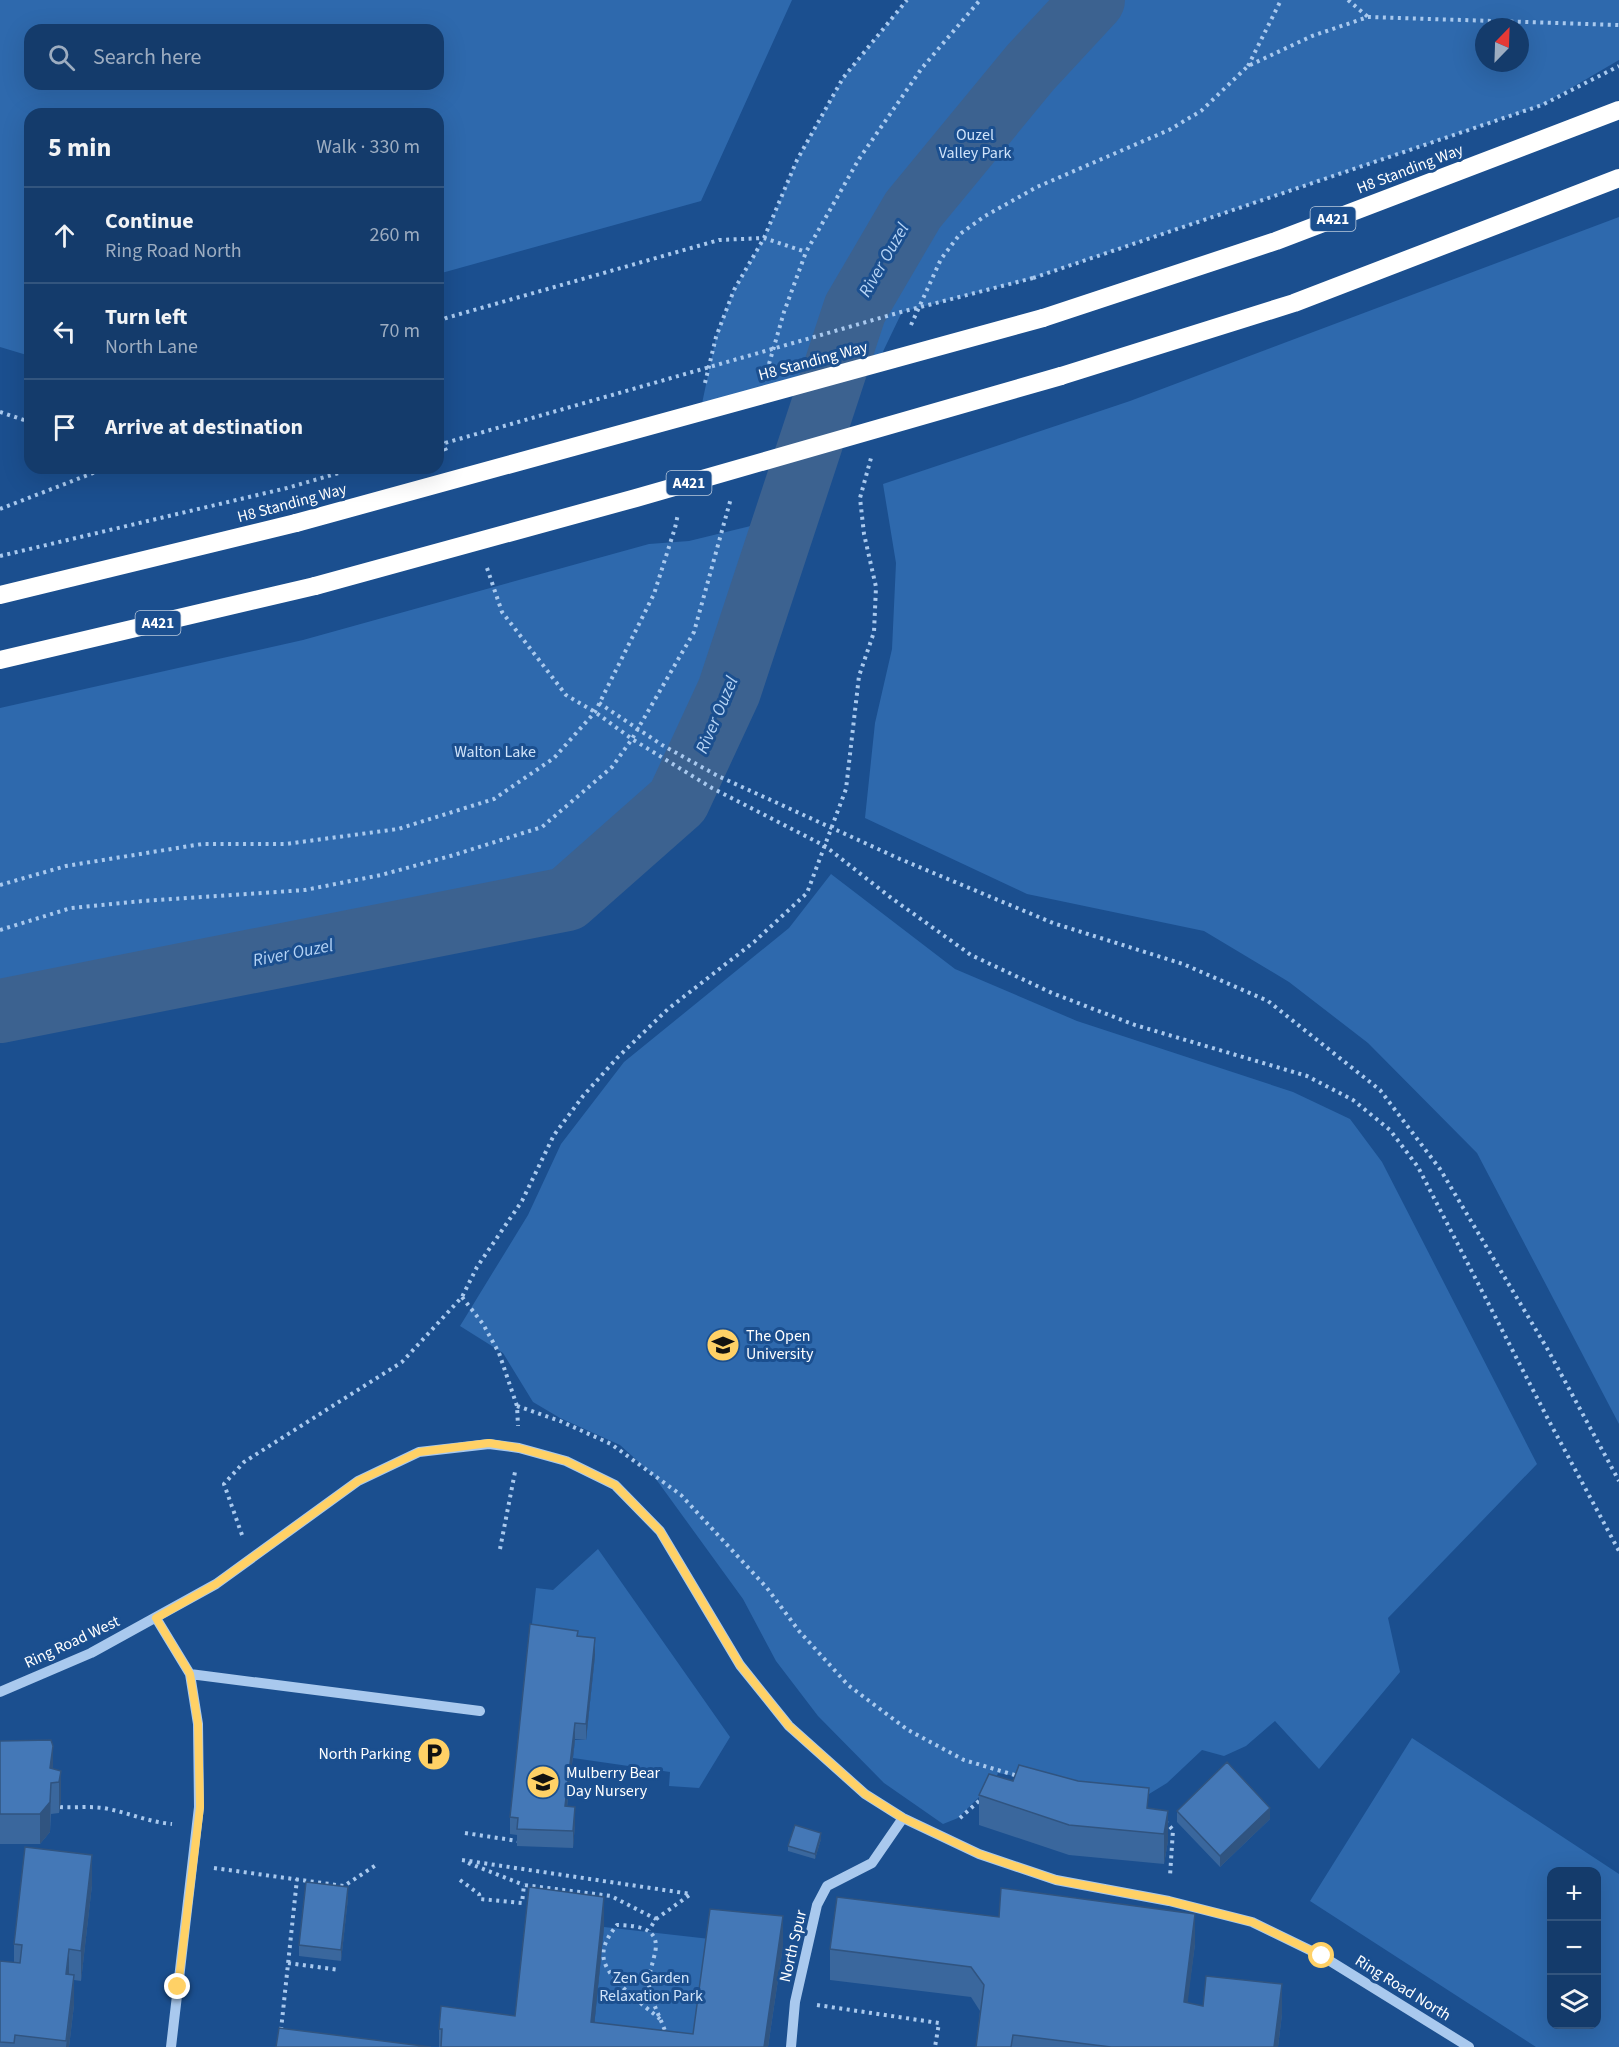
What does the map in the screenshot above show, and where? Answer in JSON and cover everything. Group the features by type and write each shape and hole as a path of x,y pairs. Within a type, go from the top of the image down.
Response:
{"highway":[{"name":"H8 Standing Way","path":"0,596 297,523 1043,318 1276,241 1619,110"},
{"name":"A421","path":"0,660 315,586 636,498 1061,376 1294,303 1619,178"}],"lane":[{"name":"Ring Road North","path":"156,1618 216,1584 358,1481 419,1452 489,1443 519,1448 566,1461 615,1485 660,1531 740,1665 789,1726 865,1794 903,1818 979,1854 1056,1880 1169,1901 1262,1926 1322,1956 1469,2047"},
{"path":"156,1618 190,1674 198,1724 200,1807 171,2047"},
{"name":"Ring Road West","path":"0,1692 91,1653 156,1618"},
{"path":"190,1674 480,1711"},
{"name":"North Spur","path":"791,2047 795,2002 817,1905 827,1886 872,1863 903,1818"}],"path":[{"path":"702,394 716,337 734,290 764,238 797,160 843,78 907,0"},
{"path":"1248,66 1281,0"},
{"path":"1348,0 1368,17"},
{"path":"910,328 941,259 960,234 985,216 1037,187 1169,130 1201,111 1248,66 1312,36 1368,17 1619,25"},
{"path":"444,443 901,312 1033,278 1542,105 1619,66"},
{"path":"444,319 719,240 764,238 806,252"},
{"path":"0,412 24,420"},
{"path":"444,446 449,460"},
{"path":"251,1559 224,1485 244,1462 402,1362 462,1297 477,1267 522,1201 554,1135 583,1096 618,1057 668,1009 754,942 807,893 846,789 859,676 874,632 876,587 864,534 860,498 871,456"},
{"path":"0,509 90,474"},
{"path":"0,556 287,488 335,474"},
{"path":"0,885 66,866 202,844 286,844 398,829 494,799 554,758 595,712 654,594 680,506"},
{"path":"483,558 502,612 566,695 595,712 656,755 712,788 825,846 890,897 971,955 1052,993 1135,1026 1306,1076 1353,1100 1390,1130 1418,1167 1543,1411 1619,1551"},
{"path":"599,703 662,745 718,776 900,859 1053,923 1183,964 1268,1002 1380,1090 1440,1169 1548,1350 1619,1481"},
{"path":"0,930 71,908 305,890 381,875 454,855 542,827 612,768 632,739"},
{"path":"462,1297 483,1324 499,1353 517,1406 560,1421 611,1444 681,1495 767,1588 799,1631 848,1685 908,1730 964,1760 1022,1777"},
{"path":"500,1549 519,1448"},
{"path":"996,1779 1002,1771"},
{"path":"933,1832 955,1823 985,1794"},
{"path":"60,1807 101,1808 154,1822 197,1827"},
{"path":"1159,1814 1173,1830 1169,1901"},
{"path":"465,1833 518,1841"},
{"path":"649,1930 656,1919 691,1894 462,1860 524,1885 611,1896 656,1919"},
{"path":"193,1865 344,1886 376,1865"},
{"path":"280,2037 297,1879"},
{"path":"460,1880 479,1894 480,1899 522,1904 524,1885"},
{"path":"660,2019 626,1990 613,1976 604,1960 606,1940 617,1925 638,1926 649,1930 656,1947 649,1974 649,1987 660,2019 666,2042"},
{"path":"288,1963 340,1970"},
{"path":"795,2002 939,2023 935,2047"}],"green space":[{"path":"0,0 792,0 701,201 444,272 444,108 24,108 24,354 0,347"},
{"name":"Ouzel Valley Park","path":"907,0 1619,0 1619,60 1542,105 1033,278 902,312 877,364 700,413 716,337 734,290 764,238 797,160 843,78"},
{"path":"1619,217 1619,1424 1477,1153 1368,1043 1289,982 1204,931 1027,894 865,818 875,723 892,649 896,563 883,484 1130,401"},
{"name":"Walton Lake","path":"767,522 729,691 678,801 567,899 0,1011 0,708 303,640 649,544 689,541"},
{"path":"831,874 955,969 1077,1021 1293,1092 1350,1119 1382,1162 1537,1464 1388,1618 1400,1672 1319,1769 1275,1721 1246,1746 1224,1756 1202,1750 1167,1783 1149,1794 1081,1788 998,1773 995,1781 958,1818 943,1824 884,1783 818,1716 776,1661 743,1599 653,1475 620,1445 560,1418 533,1402 503,1353 460,1326 528,1215 561,1144 624,1062 789,928"},
{"path":"598,1549 730,1737 699,1788 669,1786 670,1772 573,1758 575,1740 586,1740 595,1655 530,1641 536,1588 553,1590"},
{"path":"1412,1738 1619,1874 1619,2047 1536,2047 1310,1901"},
{"name":"Zen Garden Relaxation Park","path":"604,1927 710,1939 696,2047 592,2047"}],"building":[{"name":"Mulberry Bear Day Nursery","path":"530,1624 578,1631 577,1636 595,1638 586,1724 575,1723 565,1806 575,1807 573,1831 517,1829 518,1818 510,1817"},
{"path":"51,1740 53,1746 50,1768 61,1771 59,1782 51,1783 50,1802 40,1814 0,1814 0,1741"},
{"path":"1227,1762 1270,1808 1220,1856 1177,1811"},
{"path":"1019,1765 1078,1781 1149,1788 1147,1808 1168,1811 1164,1834 1069,1825 979,1795 989,1774 1013,1781"},
{"path":"795,1825 821,1833 815,1854 788,1846"},
{"path":"25,1847 92,1855 81,1951 69,1949 66,1974 74,1975 66,2041 15,2035 14,2043 0,2042 0,1961 20,1963 22,1945 14,1944"},
{"path":"306,1882 348,1887 341,1950 299,1945"},
{"path":"529,1887 604,1897 591,2022 693,2034 710,1909 783,1916 764,2047 441,2047 442,2029 439,2029 441,2006 515,2016"},
{"path":"1001,1888 1195,1914 1184,2002 1203,2006 1206,1976 1282,1984 1274,2047 1111,2047 1013,2035 1011,2047 976,2047 984,1985 971,1967 830,1949 837,1897 999,1917"},
{"path":"279,2028 431,2047 276,2047"}],"waterway":[{"name":"River Ouzel","path":"0,1011 567,899 678,801 729,691 855,309 913,210 1030,68 1093,0"}],"place":[{"name":"The Open University","path":"723,1345"},
{"name":"North Parking","path":"434,1754"},
{"name":"Mulberry Bear Day Nursery","path":"543,1782"}],"route":[{"path":"178,1987 200,1807 198,1724 190,1674 156,1618 216,1584 358,1481 419,1452 489,1443 519,1448 566,1461 615,1485 660,1531 740,1665 789,1726 865,1794 903,1818 979,1854 1056,1880 1169,1901 1252,1922 1322,1956"}]}
